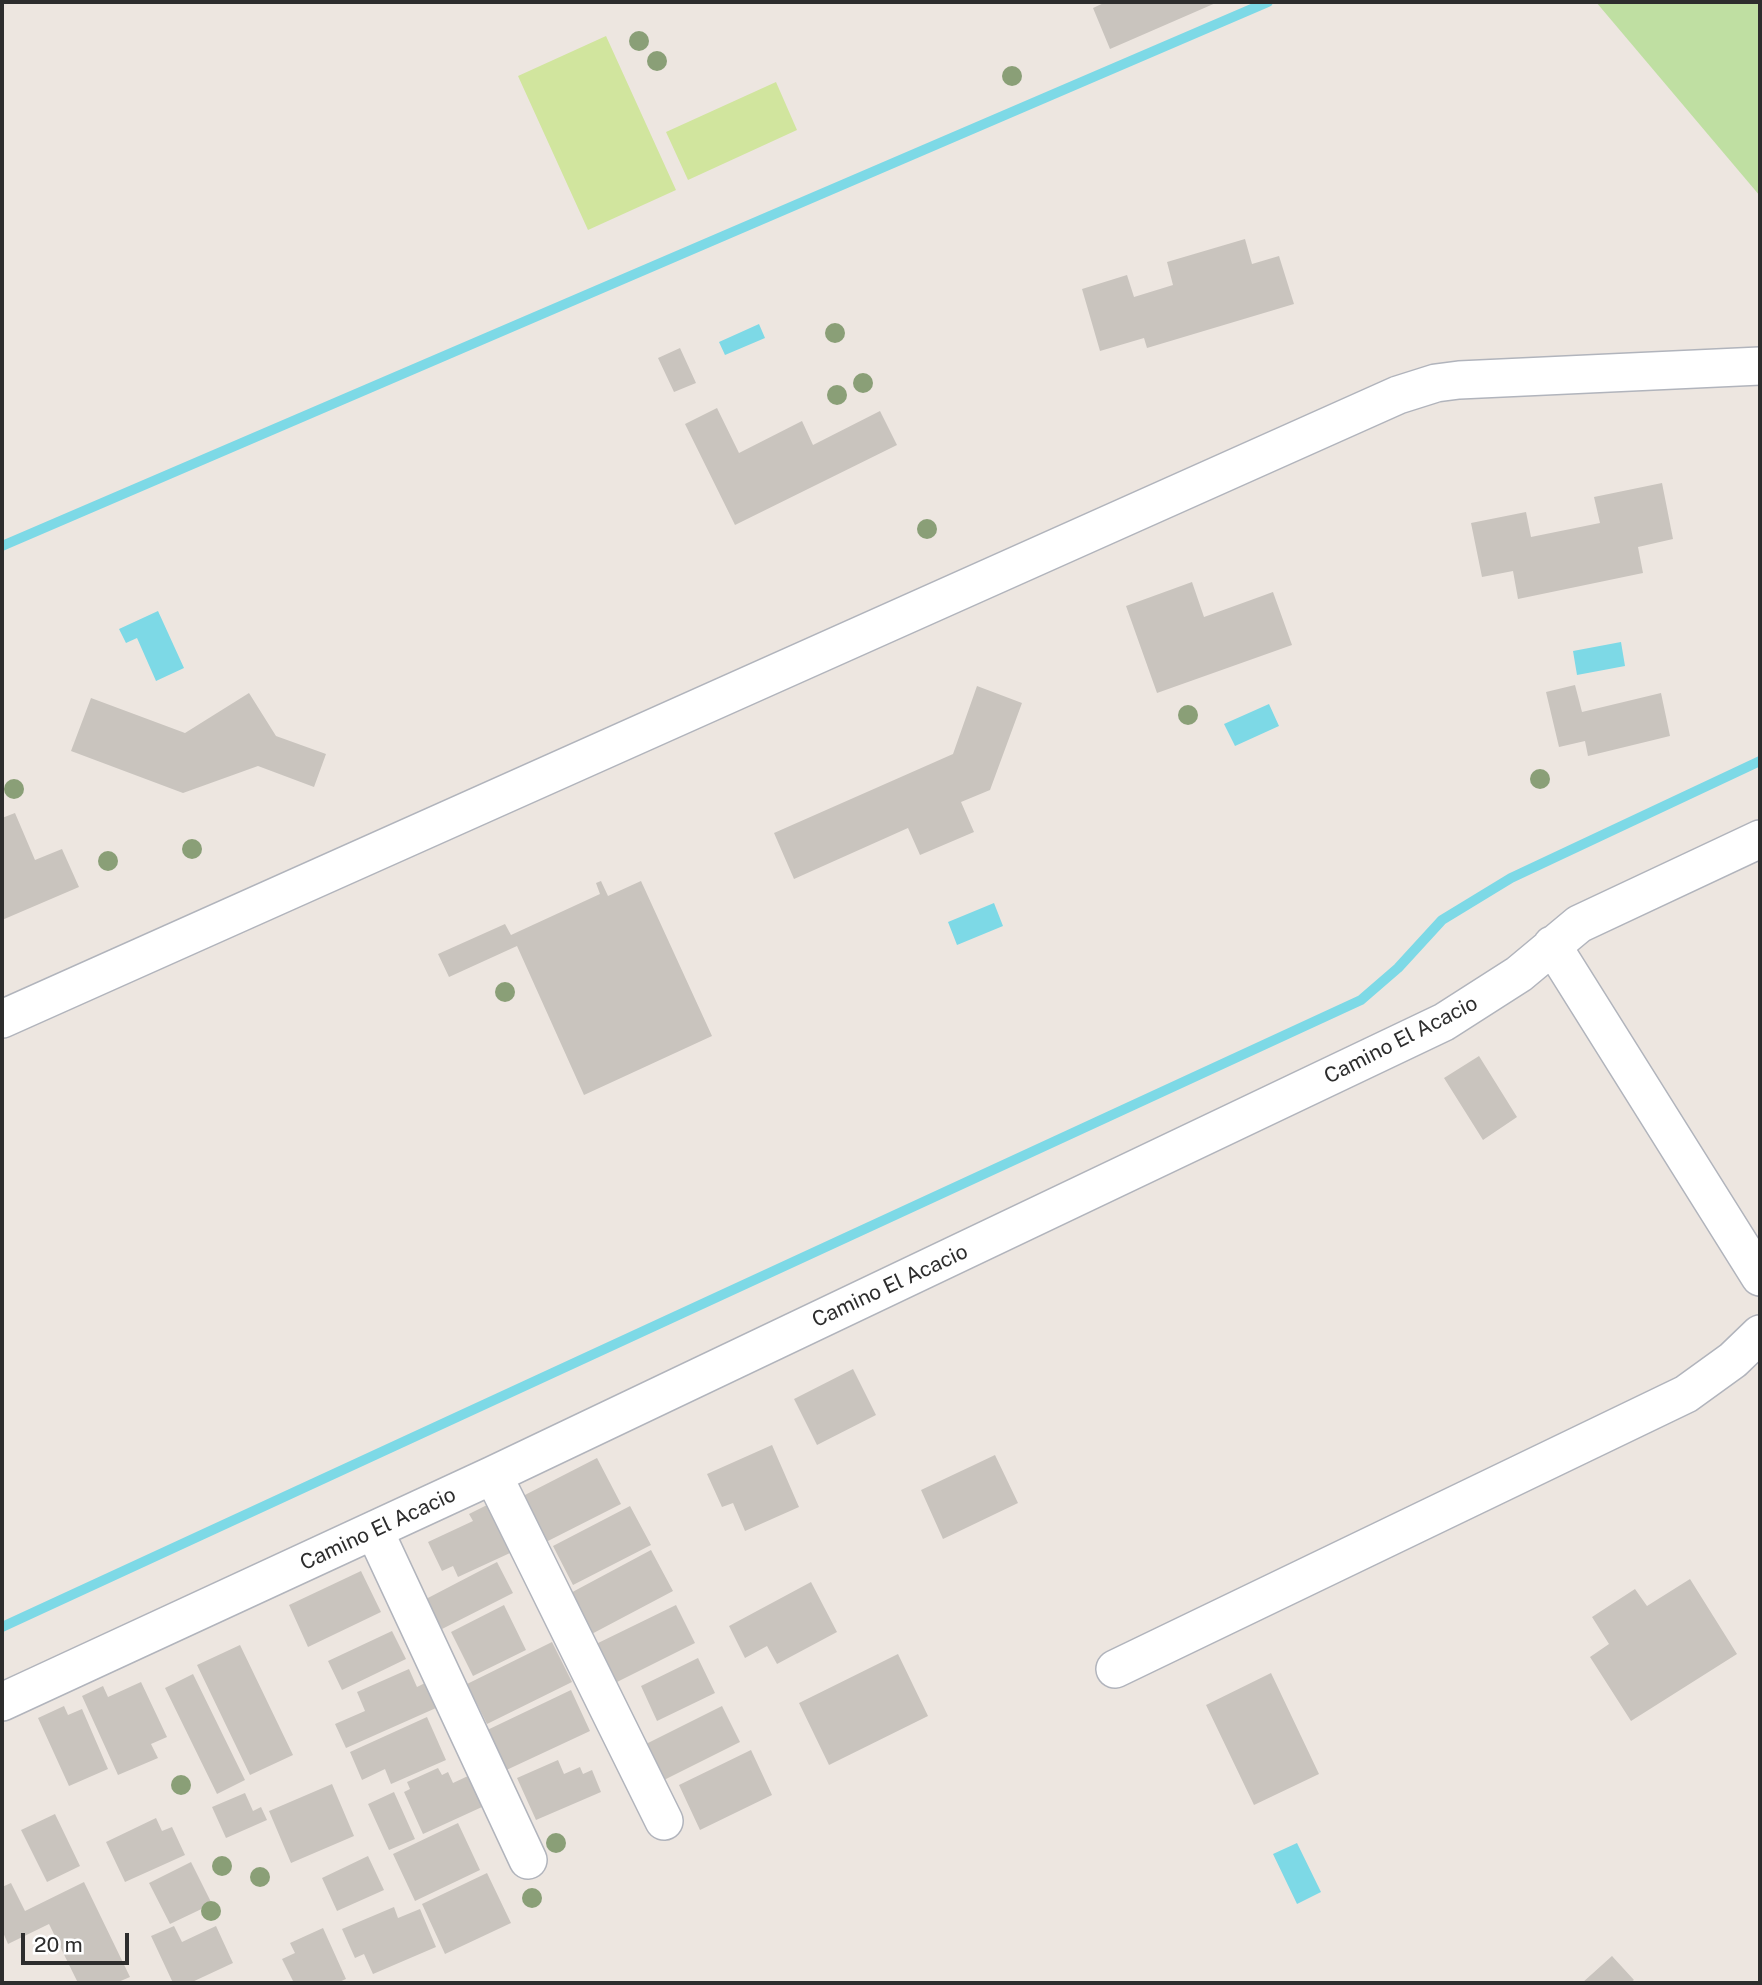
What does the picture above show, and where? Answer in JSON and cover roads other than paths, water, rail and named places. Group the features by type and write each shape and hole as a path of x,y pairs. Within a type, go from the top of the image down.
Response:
{"street":[{"path":"2,1019 1398,395 1436,383 1459,380 1760,366"},
{"name":"Camino El Acacio","path":"2,1702 493,1475 1444,1022 1519,974 1579,924 1760,839"},
{"path":"1552,945 1760,1277"},
{"path":"1115,1669 1686,1394 1732,1360 1760,1334"},
{"path":"493,1475 664,1821"},
{"path":"374,1530 528,1860"}],"water":[{"path":"759,324 765,338 725,355 719,342"},
{"path":"158,611 184,668 156,681 137,638 126,643 119,629"},
{"path":"1621,642 1625,666 1577,675 1573,651"},
{"path":"1269,704 1279,726 1235,746 1224,724"},
{"path":"994,903 1003,926 957,945 948,922"},
{"path":"1297,1843 1321,1892 1297,1904 1273,1854"}],"waterway":[{"path":"2,546 1268,2"},
{"path":"2,1627 1361,1000 1398,968 1442,920 1511,878 1760,761"}]}
